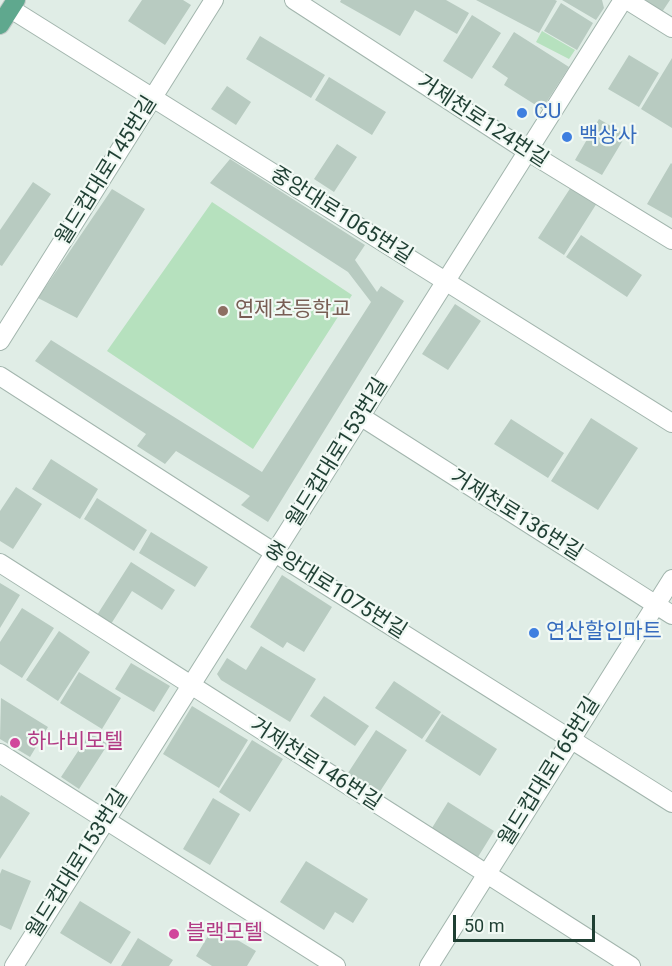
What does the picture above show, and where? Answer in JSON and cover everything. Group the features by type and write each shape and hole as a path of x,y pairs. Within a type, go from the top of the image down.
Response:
{"main road":[{"path":"0,25 13,4"}],"street":[{"name":"월드컵대로145번길","path":"0,342 214,0"},
{"name":"거제천로124번길","path":"294,0 527,151 672,240"},
{"name":"월드컵대로153번길","path":"14,966 527,151 625,0"},
{"path":"625,0 672,28"},
{"name":"중앙대로1065번길","path":"13,4 153,98 672,423"},
{"name":"중앙대로1075번길","path":"0,376 274,553 672,803"},
{"name":"거제천로136번길","path":"360,416 672,615"},
{"name":"거제천로146번길","path":"0,563 631,966"},
{"name":"월드컵대로165번길","path":"429,966 672,579"},
{"path":"0,753 336,966"}],"green space":[{"path":"542,31 575,50 569,59 536,42"},
{"path":"212,202 352,295 253,449 107,351"}],"building":[{"path":"142,0 183,0 191,5 165,45 128,21"},
{"path":"341,0 446,0 469,13 457,34 415,10 400,36 340,2"},
{"path":"476,0 555,0 557,1 539,33"},
{"path":"562,0 602,0 604,8 596,20"},
{"path":"637,0 670,0 662,12"},
{"path":"561,3 593,23 577,50 544,31"},
{"path":"472,15 501,33 472,79 443,61"},
{"path":"514,32 569,67 542,109 504,85 508,78 492,67"},
{"path":"260,36 325,75 311,98 246,59"},
{"path":"629,55 659,73 639,107 608,89"},
{"path":"672,58 672,128 641,109"},
{"path":"329,77 386,112 372,135 315,100"},
{"path":"227,86 251,102 236,125 211,109"},
{"path":"599,119 626,135 602,175 575,160"},
{"path":"337,144 357,157 334,192 314,179"},
{"path":"230,159 365,245 355,260 377,292 381,286 404,301 268,522 241,505 250,496 176,451 165,464 137,446 146,434 35,361 51,340 262,472 371,302 348,272 210,183"},
{"path":"672,164 672,218 647,204"},
{"path":"33,182 51,194 2,266 0,265 0,230"},
{"path":"571,187 597,203 564,255 538,238"},
{"path":"112,189 145,209 77,318 38,298"},
{"path":"581,235 642,275 627,297 566,257"},
{"path":"455,304 481,321 448,370 422,354"},
{"path":"591,418 638,448 598,510 551,481"},
{"path":"511,419 564,453 548,478 494,444"},
{"path":"51,459 98,489 80,519 32,489"},
{"path":"16,487 42,504 13,549 0,541 0,511"},
{"path":"97,498 147,530 134,551 84,519"},
{"path":"151,532 208,567 195,587 139,553"},
{"path":"131,562 175,590 162,610 132,591 111,624 97,615"},
{"path":"282,575 332,607 304,652 287,642 283,648 250,627"},
{"path":"0,583 20,595 0,628"},
{"path":"22,608 54,628 22,678 0,664 0,642"},
{"path":"59,631 90,652 58,701 26,680"},
{"path":"261,646 316,679 290,722 221,680 217,674 227,658 246,670"},
{"path":"131,663 170,686 154,712 115,689"},
{"path":"79,672 121,698 102,729 60,703"},
{"path":"394,681 441,712 422,739 375,708"},
{"path":"324,696 369,726 355,746 310,716"},
{"path":"1,698 48,727 30,757 0,739"},
{"path":"192,706 248,740 219,788 163,754"},
{"path":"442,714 497,749 480,776 425,741"},
{"path":"376,730 407,750 377,796 346,776"},
{"path":"90,733 108,744 79,789 61,777"},
{"path":"252,740 283,759 250,812 219,792"},
{"path":"1,795 30,813 0,859 0,797"},
{"path":"213,798 240,814 210,865 183,849"},
{"path":"448,802 494,831 478,857 432,828"},
{"path":"306,861 368,899 353,923 335,912 324,930 280,902"},
{"path":"2,869 31,881 11,930 0,925 0,874"},
{"path":"80,901 131,932 111,964 60,933"},
{"path":"214,926 256,951 247,966 212,966 196,956"},
{"path":"138,938 173,960 169,966 121,966"}],"place":[{"name":"CU","path":"522,113"},
{"name":"백상사","path":"567,137"},
{"name":"연제초등학교","path":"223,311"},
{"name":"연산할인마트","path":"534,633"},
{"name":"하나비모텔","path":"15,743"},
{"name":"블랙모텔","path":"174,934"}]}
